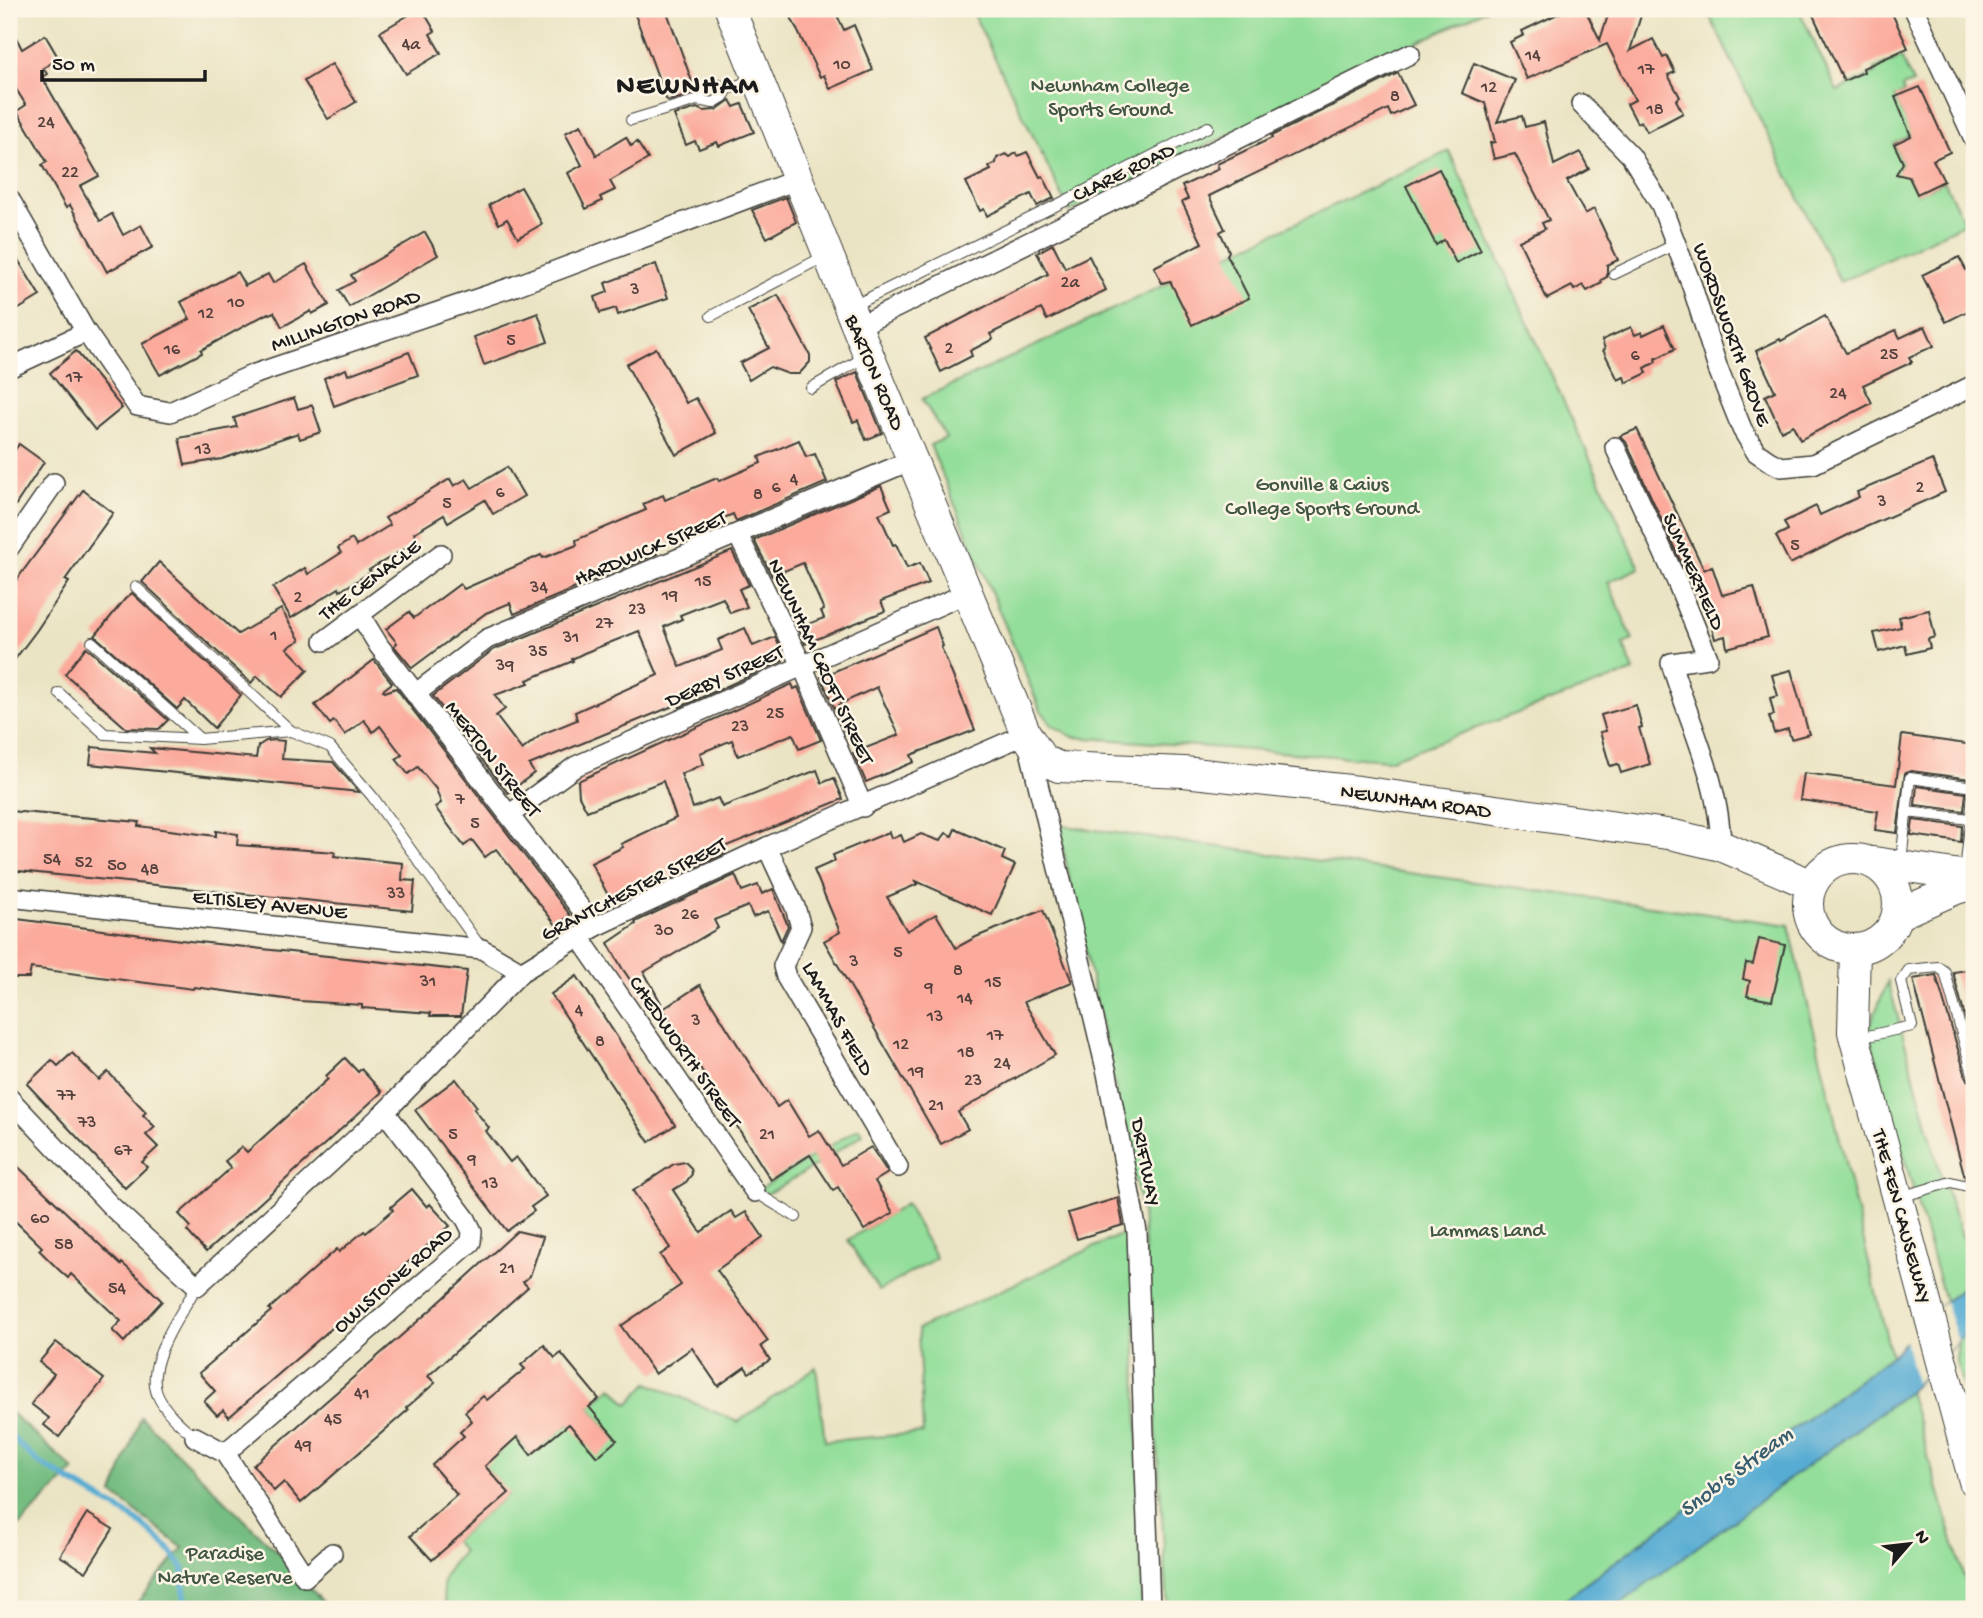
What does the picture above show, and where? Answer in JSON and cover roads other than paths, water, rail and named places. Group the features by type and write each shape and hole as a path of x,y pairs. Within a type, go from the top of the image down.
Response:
{"main road":[{"name":"BARTON ROAD","path":"730,9 853,318 1026,734"},
{"name":"NEWNHAM ROAD","path":"1026,734 1042,760 1059,767 1184,772 1359,791 1674,835 1721,846 1812,885"},
{"path":"1888,864 1888,875 1898,897 1897,915 1888,933 1867,947 1855,949 1831,943 1818,932 1810,915 1808,901 1812,885 1826,867 1842,860 1860,859 1888,864 1971,879"},
{"path":"1897,915 1956,889 1971,879"},
{"name":"THE FEN CAUSEWAY","path":"1855,949 1853,1032 1974,1481"}],"street":[{"path":"1914,9 1974,139"},
{"name":"CLARE ROAD","path":"853,318 1410,54"},
{"name":"WORDSWORTH GROVE","path":"1581,104 1631,156 1661,205 1718,369 1746,439 1756,452 1781,467 1813,464 1974,385"},
{"name":"MILLINGTON ROAD","path":"9,198 86,332 137,406 170,412 252,374 515,286 799,179"},
{"path":"9,368 86,332"},
{"name":"SUMMERFIELD","path":"1615,447 1709,659 1671,660 1721,821 1721,846"},
{"name":"HARDWICK STREET","path":"415,694 487,639 912,460"},
{"path":"9,548 54,483"},
{"name":"NEWNHAM CROFT STREET","path":"738,535 802,665 863,807"},
{"name":"THE CENACLE","path":"324,641 441,554"},
{"name":"DERBY STREET","path":"509,815 576,766 967,593"},
{"name":"MERTON STREET","path":"359,615 379,646 509,815 587,932"},
{"name":"GRANTCHESTER STREET","path":"198,1286 385,1112 521,972 587,932 767,848 1026,734"},
{"name":"DRIFTWAY","path":"1026,734 1107,1073 1137,1232 1150,1609"},
{"name":"LAMMAS FIELD","path":"767,848 795,907 801,927 783,966 786,977 898,1167"},
{"name":"ELTISLEY AVENUE","path":"9,897 482,949 521,972"},
{"name":"CHEDWORTH STREET","path":"587,932 755,1192"},
{"path":"9,1098 112,1207 198,1286"},
{"name":"OWLSTONE ROAD","path":"225,1454 471,1242 472,1231 466,1219 385,1112"},
{"path":"195,1437 225,1454 305,1577 332,1553"}],"lane":[{"path":"631,120 697,100 713,103 723,97 728,89 758,78"},
{"path":"697,100 709,85 728,89"},
{"path":"853,318 1065,201 1209,127"},
{"path":"1614,274 1676,244"},
{"path":"711,316 828,255"},
{"path":"811,388 869,355"},
{"path":"136,587 290,731 330,747 372,796 482,949"},
{"path":"92,642 200,739"},
{"path":"59,693 105,734 200,739 290,731"},
{"path":"1888,864 1906,812 1910,778 1974,788 1971,879"},
{"path":"1906,812 1971,819"},
{"path":"1855,1039 1912,1026 1901,981 1909,970 1938,967 1945,972 1974,1078"},
{"path":"1907,1195 1951,1182 1967,1186"},
{"path":"755,1192 796,1217"},
{"path":"195,1437 173,1417 157,1395 154,1373 166,1341 198,1286"}],"water":[{"path":"1974,1280 1974,1325 1909,1391 1613,1609 1552,1609 1891,1356 1945,1301"}],"waterway":[{"path":"9,1435 38,1462 138,1521 169,1549 183,1568 185,1609"}],"district":[{"name":"NEWNHAM","path":"688,83"}],"park label":[{"name":"Newnham College Sports Ground","path":"1110,96"},
{"name":"Gonville & Caius College Sports Ground","path":"1322,495"},
{"name":"Lammas Land","path":"1487,1229"},
{"name":"Paradise Nature Reserve","path":"225,1564"}],"water label":[{"name":"Snob's Stream","path":"1735,1470"}]}
